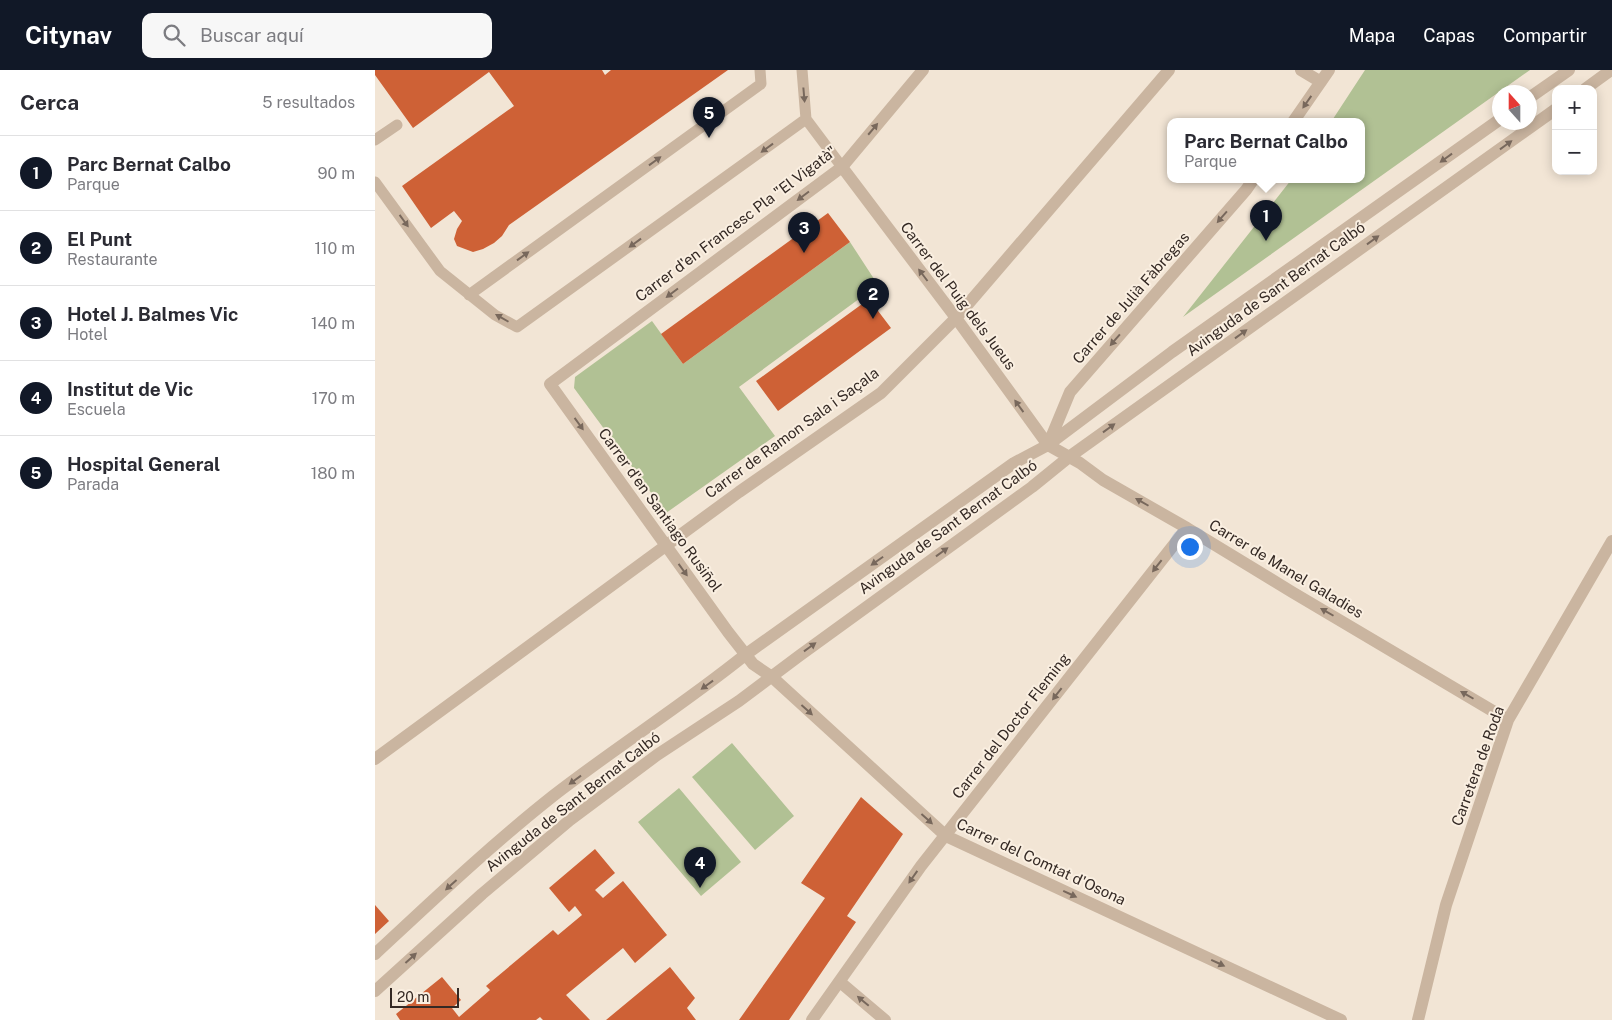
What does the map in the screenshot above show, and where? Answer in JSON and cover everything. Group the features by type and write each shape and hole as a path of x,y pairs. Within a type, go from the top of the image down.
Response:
{"street":[{"name":"Carrer d'en Francesc Pla \"El Vigatà\"","path":"550,384 842,167 923,70"},
{"name":"Carrer de Ramon Sala i Saçala","path":"375,760 739,492 881,393 955,318 1169,70"},
{"path":"1301,70 1321,82"},
{"path":"1296,118 1329,70"},
{"path":"1537,92 1569,70"},
{"path":"1590,85 1611,70"},
{"name":"Avinguda de Sant Bernat Calbó","path":"375,991 482,894 570,820 657,755 739,701 1032,488 1069,457 1552,112"},
{"name":"Avinguda de Sant Bernat Calbó","path":"375,954 475,862 553,796 714,680 745,655 1014,463 1048,445 1172,352 1492,125"},
{"name":"Carrer del Puig dels Jueus","path":"842,167 1048,445"},
{"name":"Carrer de Julià Fàbregas","path":"1048,445 1070,392 1251,183"},
{"name":"Carrer d'en Santiago Rusiñol","path":"550,384 745,655"},
{"name":"Carrer de Manel Galadies","path":"1048,445 1103,480 1509,720"},
{"name":"Carrer del Doctor Fleming","path":"812,1020 921,866 1187,528"},
{"name":"Carretera de Roda","path":"1418,1020 1446,905 1509,720 1612,541"},
{"name":"Carrer del Comtat d'Osona","path":"745,655 946,836 1341,1020"},
{"path":"840,982 885,1020"}],"lane":[{"path":"469,295 761,84 760,70"},
{"path":"802,70 806,119 842,167"},
{"path":"375,182 440,271 495,315 517,327 806,119"},
{"path":"375,140 397,124"}],"green space":[{"path":"1365,70 1530,70 1509,85 1492,85 1492,97 1183,317 1289,183 1365,183 1365,118 1334,118"},
{"path":"850,242 878,285 739,387 775,436 666,513 574,388 575,377 652,321 683,364"},
{"path":"732,743 794,816 755,850 692,777"},
{"path":"679,788 741,862 701,896 638,822"}],"building":[{"path":"375,70 602,70 605,75 611,70 728,70 509,225 502,236 494,243 473,252 457,246 454,239 462,221 454,211 431,228 402,186 514,106 489,72 413,128 375,75"},
{"path":"828,213 850,242 683,364 661,334"},
{"path":"869,299 891,328 778,411 756,381"},
{"path":"861,797 903,834 847,916 856,922 789,1020 739,1020 825,898 801,883"},
{"path":"595,849 615,873 595,890 603,898 623,881 667,935 635,963 623,948 566,995 590,1020 543,1020 540,1017 536,1020 400,1020 396,1014 442,977 461,1000 452,1008 459,1017 490,990 486,986 553,930 558,935 582,915 575,906 569,912 549,888"},
{"path":"375,905 389,921 375,934"},
{"path":"670,967 695,998 687,1008 696,1020 606,1020"}],"place":[{"name":"Hospital General","path":"709,138"},
{"name":"Parc Bernat Calbo","path":"1266,241"},
{"name":"Hotel J. Balmes Vic","path":"804,253"},
{"name":"El Punt","path":"873,319"},
{"name":"Institut de Vic","path":"700,888"}]}
